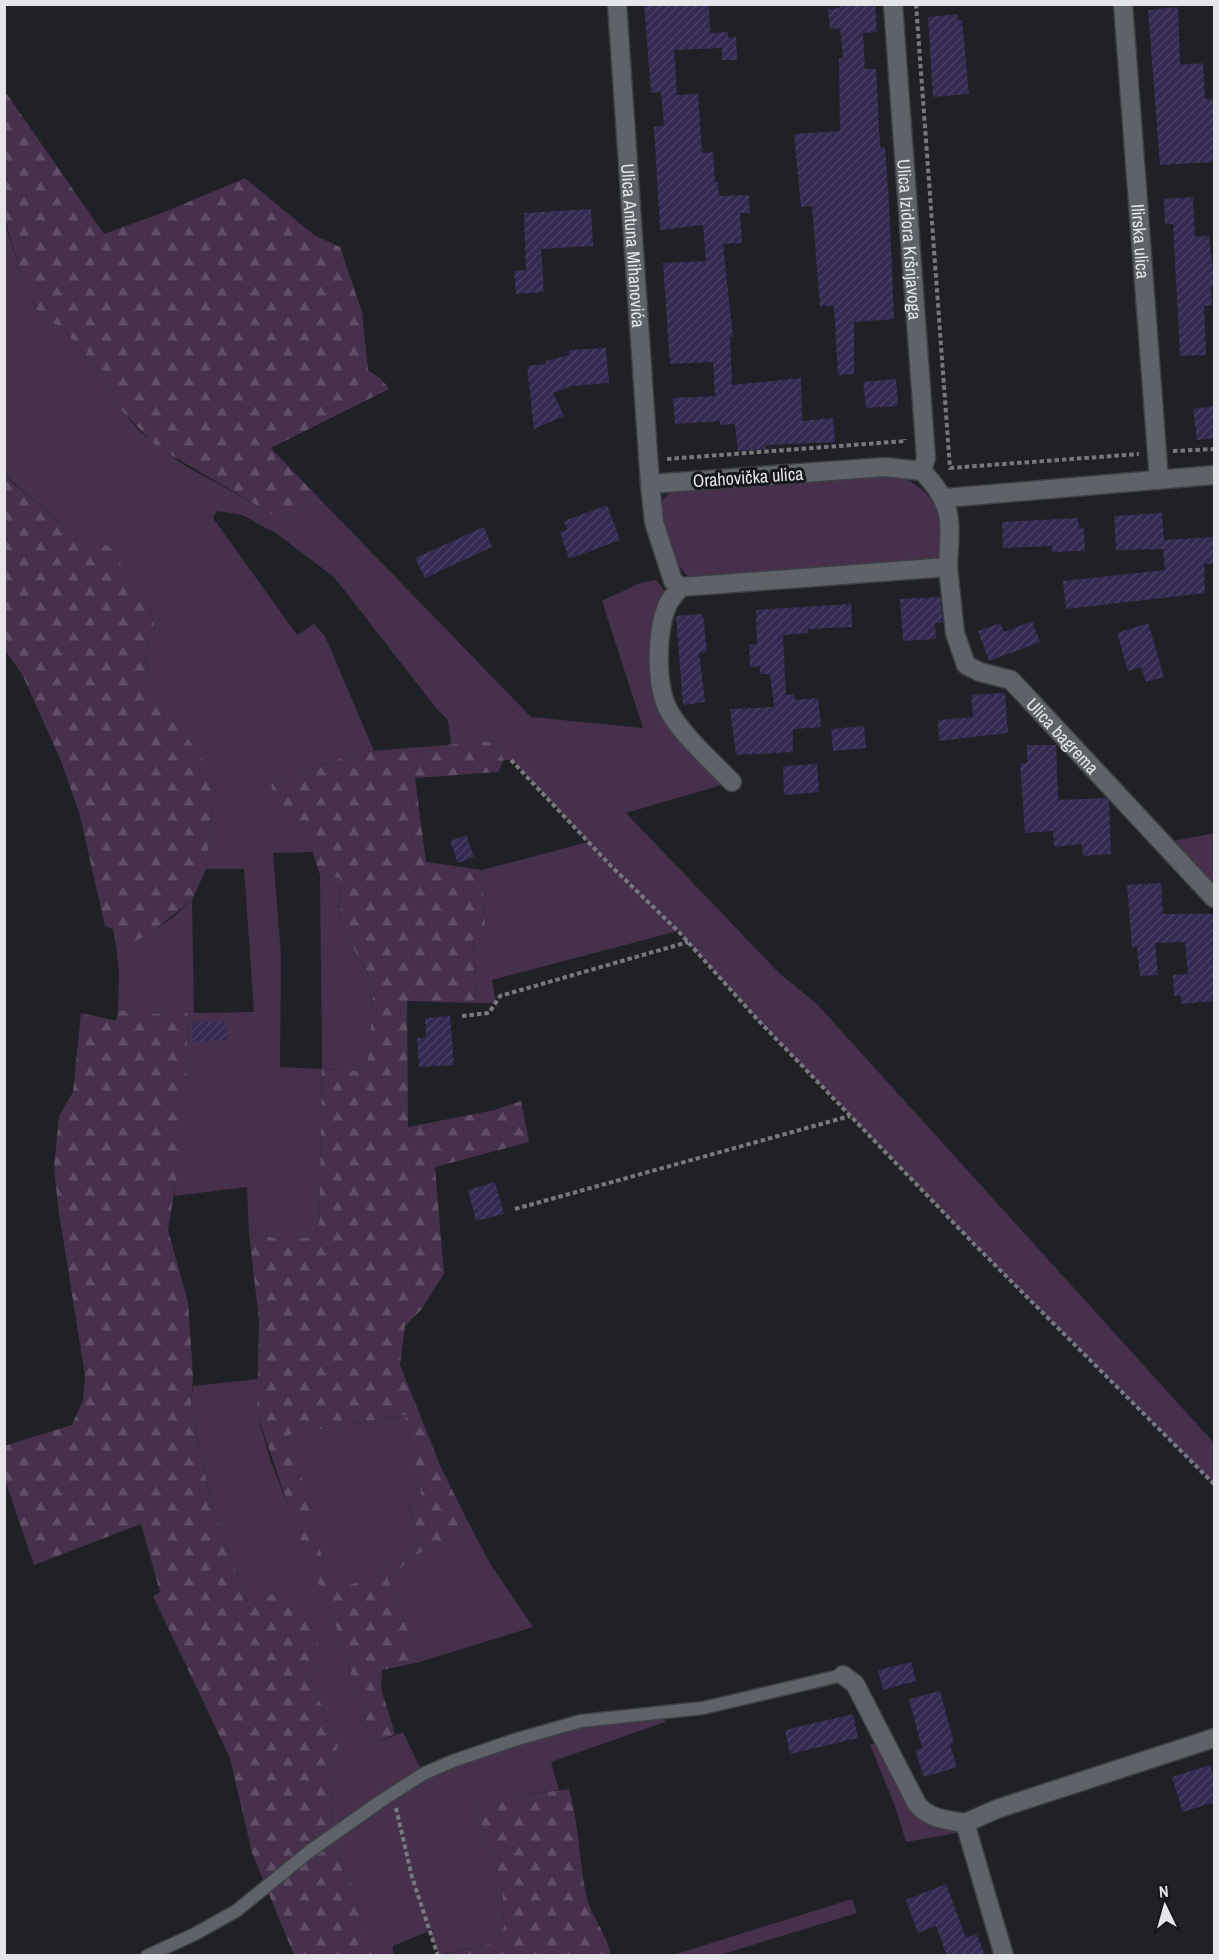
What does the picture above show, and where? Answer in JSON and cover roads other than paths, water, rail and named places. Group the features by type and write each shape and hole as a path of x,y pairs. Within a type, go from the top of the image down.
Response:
{"street":[{"name":"Ulica Antuna Mihanovića","path":"617,4 650,484"},
{"name":"Ulica Izidora Kršnjavoga","path":"893,4 926,458 922,471"},
{"name":"Ilirska ulica","path":"1124,4 1159,480"},
{"name":"Orahovička ulica","path":"650,484 885,467 922,471"},
{"path":"650,484 654,522 673,581 681,588 948,567 949,528 945,498 922,471"},
{"path":"945,498 1215,475"},
{"name":"Ulica bagrema","path":"948,567 954,633 966,664 980,672 1011,680 1038,706 1215,898"},
{"path":"681,588 668,604 661,625 659,653 664,699 670,713 688,736 732,782"},
{"path":"843,1675 855,1684 923,1812 937,1818 965,1823 997,1809 1215,1738"},
{"path":"965,1823 1004,1956"}],"lane":[{"path":"147,1956 195,1934 236,1911 310,1851 399,1789 423,1774 453,1761 514,1740 581,1721 704,1708 843,1675"}]}
